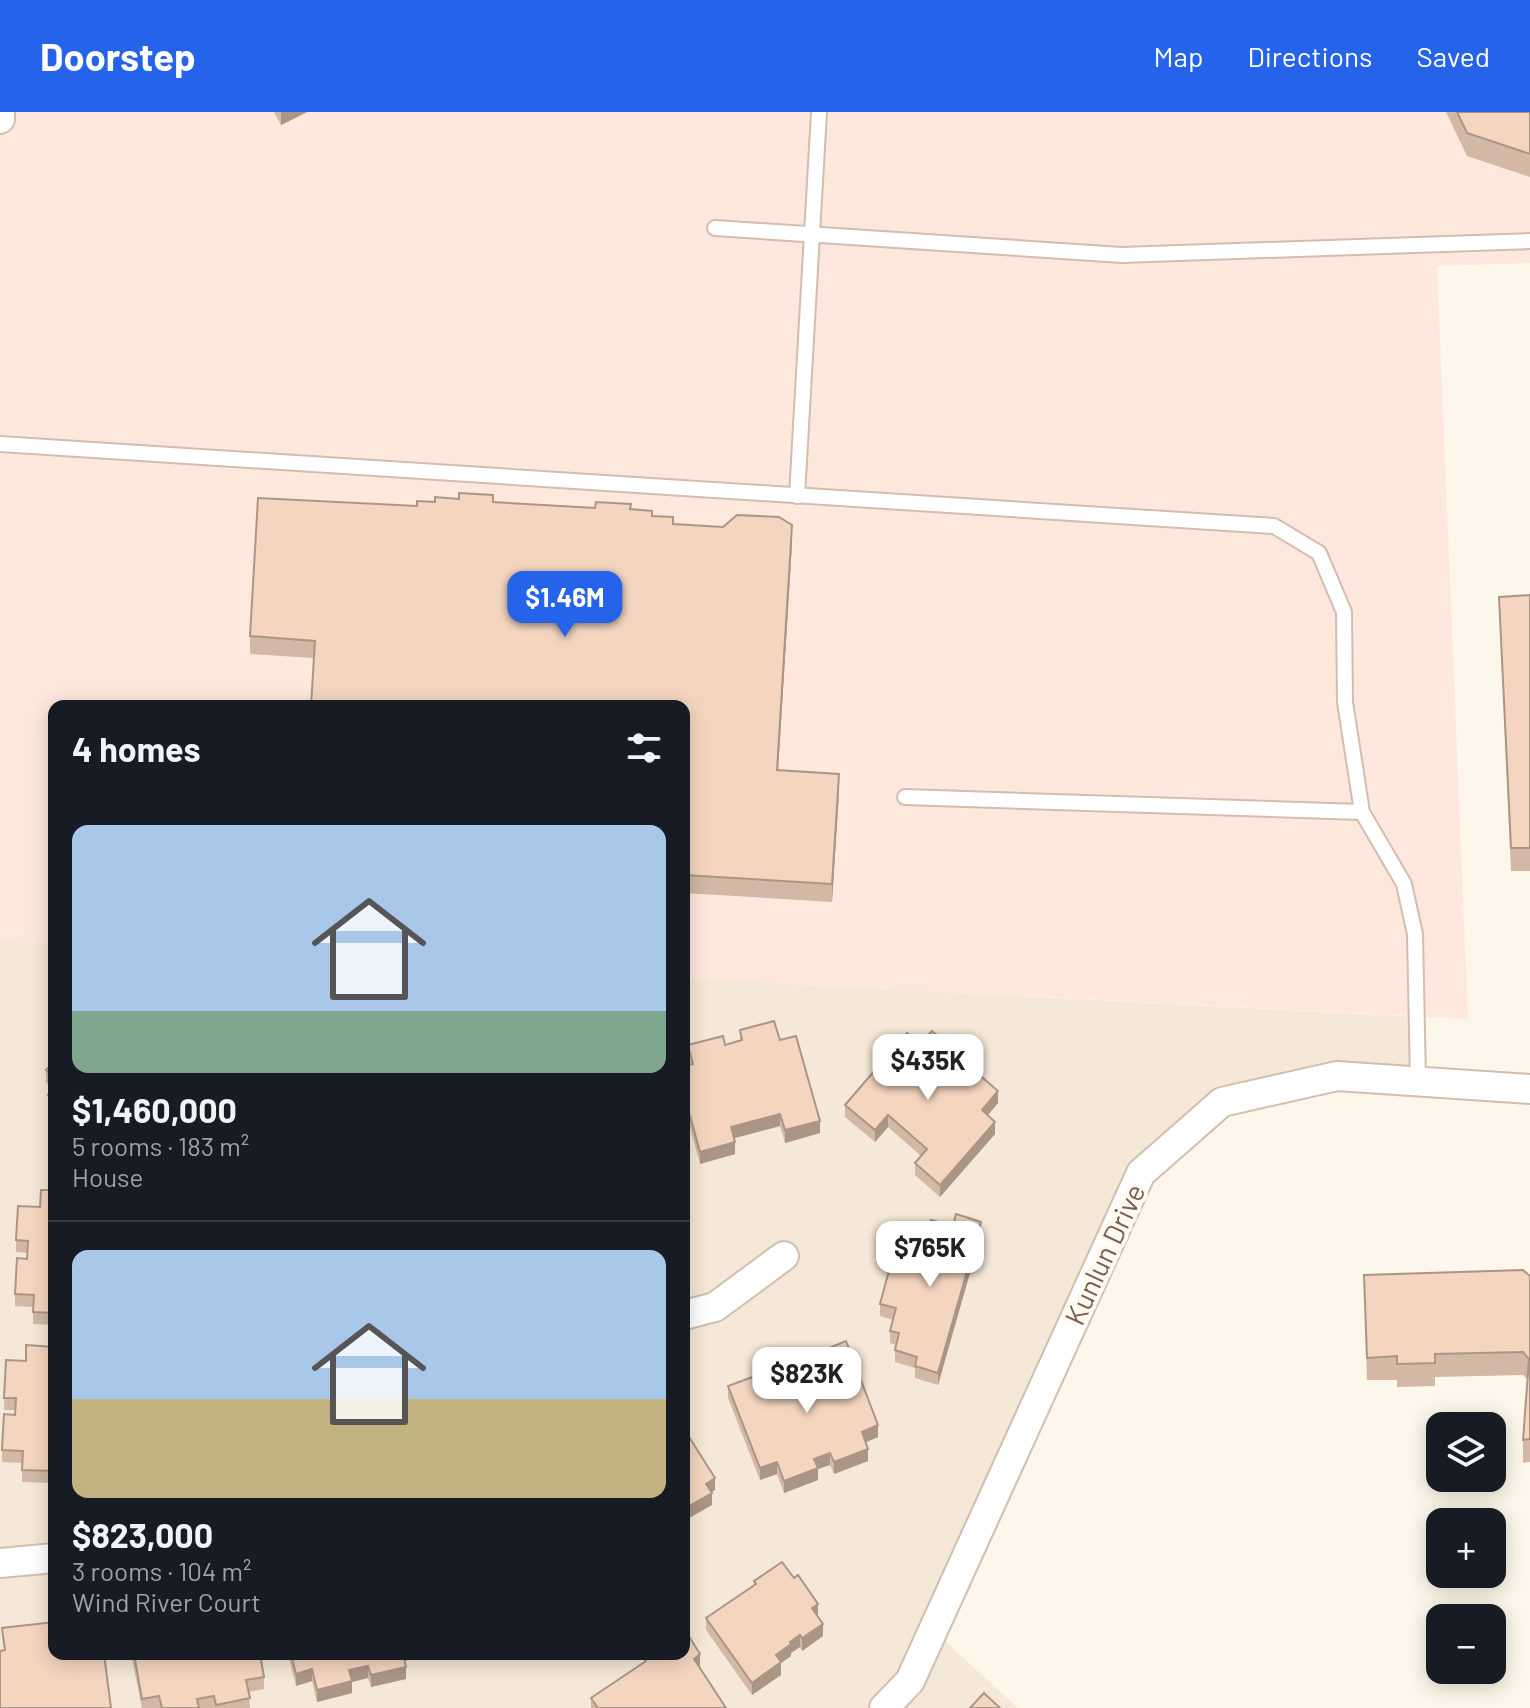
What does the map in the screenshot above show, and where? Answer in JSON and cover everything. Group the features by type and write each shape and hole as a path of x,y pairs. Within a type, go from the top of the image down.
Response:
{"street":[{"path":"0,112 0,119"},
{"name":"Kunlun Drive","path":"884,1708 910,1681 1141,1173 1222,1102 1337,1076 1530,1089"},
{"path":"690,1313 715,1307 784,1256"},
{"path":"0,1563 48,1559"}],"lane":[{"path":"797,496 819,112"},
{"path":"715,228 1122,255 1530,241"},
{"path":"0,444 1274,526 1319,553 1344,612 1345,702 1362,812 1404,884 1415,934 1418,1081"},
{"path":"905,797 1362,812"}],"shaded area":[{"path":"0,112 1530,112 1530,263 1437,266 1468,1019 690,978 690,700 48,700 48,944 0,941"},
{"path":"0,941 48,944 48,1660 690,1660 690,978 1417,1017 1418,1081 1223,1102 1141,1173 934,1631 1018,1708 0,1708"}],"building":[{"path":"1457,112 1530,112 1530,154 1467,133"},
{"path":"459,493 493,495 493,502 595,508 596,502 631,504 630,509 652,511 652,516 673,517 673,524 723,527 737,515 779,517 792,525 777,770 839,774 832,884 690,875 690,700 311,700 315,641 250,636 258,498 417,506 417,501 435,502 435,497 459,499"},
{"path":"1530,595 1530,848 1511,848 1499,597"},
{"path":"774,1021 780,1040 796,1036 820,1121 785,1130 780,1114 731,1127 735,1142 700,1152 690,1116 690,1065 693,1064 690,1044 723,1036 725,1045 742,1040 740,1030"},
{"path":"932,1031 962,1056 954,1066 968,1078 975,1071 998,1091 982,1110 995,1122 940,1185 915,1163 927,1149 888,1115 875,1130 845,1105 907,1033 920,1044"},
{"path":"41,1190 48,1190 48,1313 33,1312 34,1295 15,1294 17,1258 27,1259 28,1241 16,1240 18,1206 40,1207"},
{"path":"956,1214 981,1222 938,1373 915,1366 917,1357 895,1350 899,1333 890,1331 896,1308 880,1304 894,1252 910,1257 918,1230 927,1233 931,1220 953,1226"},
{"path":"1523,1270 1530,1276 1530,1439 1523,1440 1529,1359 1523,1352 1435,1354 1435,1363 1397,1364 1397,1356 1367,1358 1364,1275"},
{"path":"846,1341 878,1425 862,1432 868,1449 834,1462 830,1453 814,1459 818,1468 784,1481 777,1462 760,1468 728,1386 763,1373 770,1390 818,1371 812,1355"},
{"path":"26,1345 48,1347 48,1471 22,1470 23,1451 2,1450 4,1414 15,1415 16,1398 4,1398 6,1360 26,1361"},
{"path":"690,1438 715,1478 706,1484 712,1493 690,1506"},
{"path":"782,1562 794,1578 798,1575 818,1604 812,1608 823,1624 790,1642 776,1655 781,1662 752,1683 706,1618"},
{"path":"48,1623 48,1660 105,1660 111,1708 0,1708 0,1651 5,1650 2,1628"},
{"path":"690,1638 700,1654 694,1659 726,1708 598,1708 591,1698 646,1661 690,1660"},
{"path":"135,1660 261,1660 264,1677 246,1680 250,1698 216,1705 214,1696 197,1699 199,1708 162,1708 159,1696 142,1699"},
{"path":"292,1660 404,1660 406,1667 371,1675 368,1666 349,1670 352,1681 317,1690 312,1669 296,1674"},
{"path":"984,1693 1000,1708 970,1708"}]}
